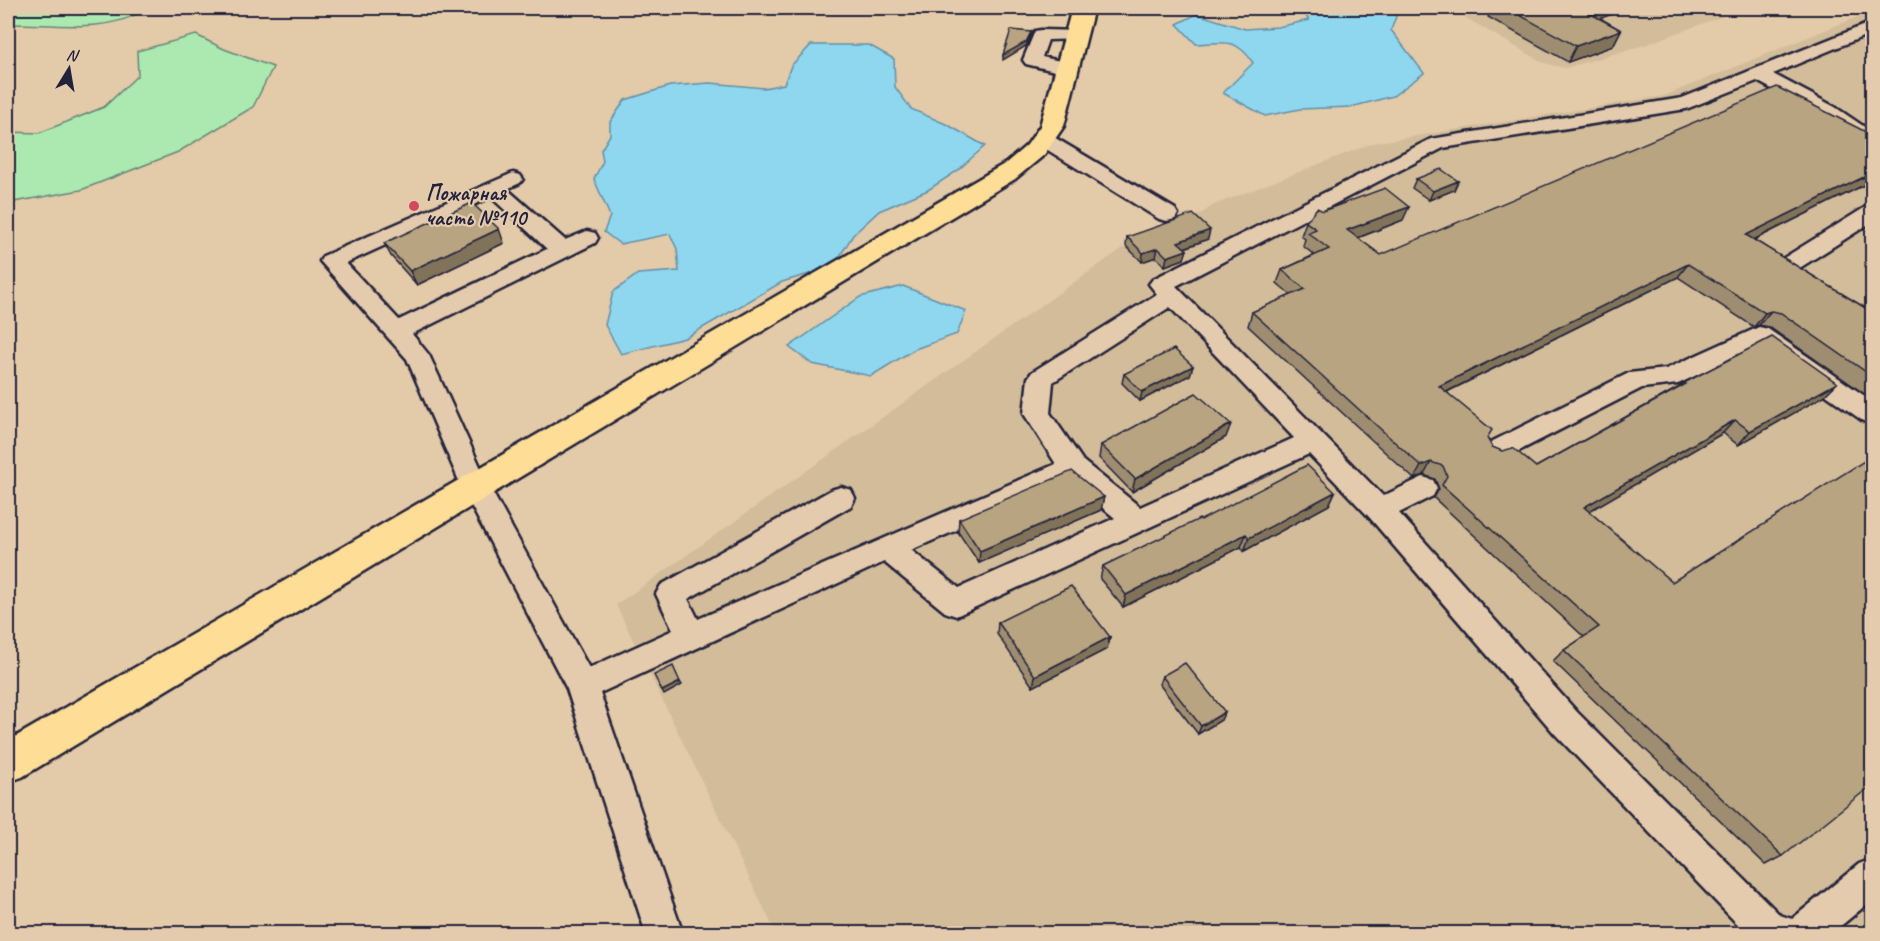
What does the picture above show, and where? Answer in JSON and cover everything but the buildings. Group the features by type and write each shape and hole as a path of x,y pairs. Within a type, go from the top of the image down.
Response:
{"main road":[{"path":"8,764 998,180 1033,155 1045,140 1052,126 1083,8"}],"lane":[{"path":"1784,933 1770,931 1566,723 1380,510 1161,284 1438,143 1686,103 1872,27"},
{"path":"1756,73 1828,111 1872,141"},
{"path":"1045,140 1167,214"},
{"path":"562,250 503,183 331,261 417,355 476,488 582,686 665,933"},
{"path":"1790,264 1872,213"},
{"path":"396,332 587,238"},
{"path":"1138,521 1073,468 1036,414 1041,378 1172,295"},
{"path":"1494,452 1638,379 1669,378 1759,335 1872,414"},
{"path":"887,548 956,603 1313,441"},
{"path":"582,686 887,548 1073,468"},
{"path":"1380,510 1423,488"},
{"path":"691,636 671,594 841,498"},
{"path":"1802,933 1872,877"}],"shaded area":[{"path":"1449,8 1745,8 1644,45 1565,68 1544,63"},
{"path":"1872,11 1872,933 776,933 616,605 1126,246 1190,224 1187,220 1214,205 1373,143 1664,96"}],"green space":[{"path":"8,8 147,8 115,22 79,26 8,24"},
{"path":"196,35 224,49 273,67 253,107 178,152 81,190 8,203 8,132 39,133 104,107 138,75 137,51"}],"water":[{"path":"1299,8 1399,8 1391,30 1424,73 1393,96 1351,107 1300,109 1265,116 1223,93 1253,63 1247,55 1229,43 1196,44 1177,24 1197,14 1245,29 1278,27 1309,20"},
{"path":"811,45 869,45 894,59 895,87 911,109 948,125 985,146 957,171 928,190 879,211 853,235 833,267 782,282 685,338 621,354 605,325 613,292 638,274 679,271 677,249 670,234 620,244 604,232 610,216 594,179 603,161 601,150 610,135 610,122 625,100 670,86 710,83 764,88 784,84 791,66"},
{"path":"903,286 966,311 957,334 915,349 871,376 812,364 789,347 860,297"}],"place":[{"name":"Пожарная часть №110","path":"414,206"}]}
